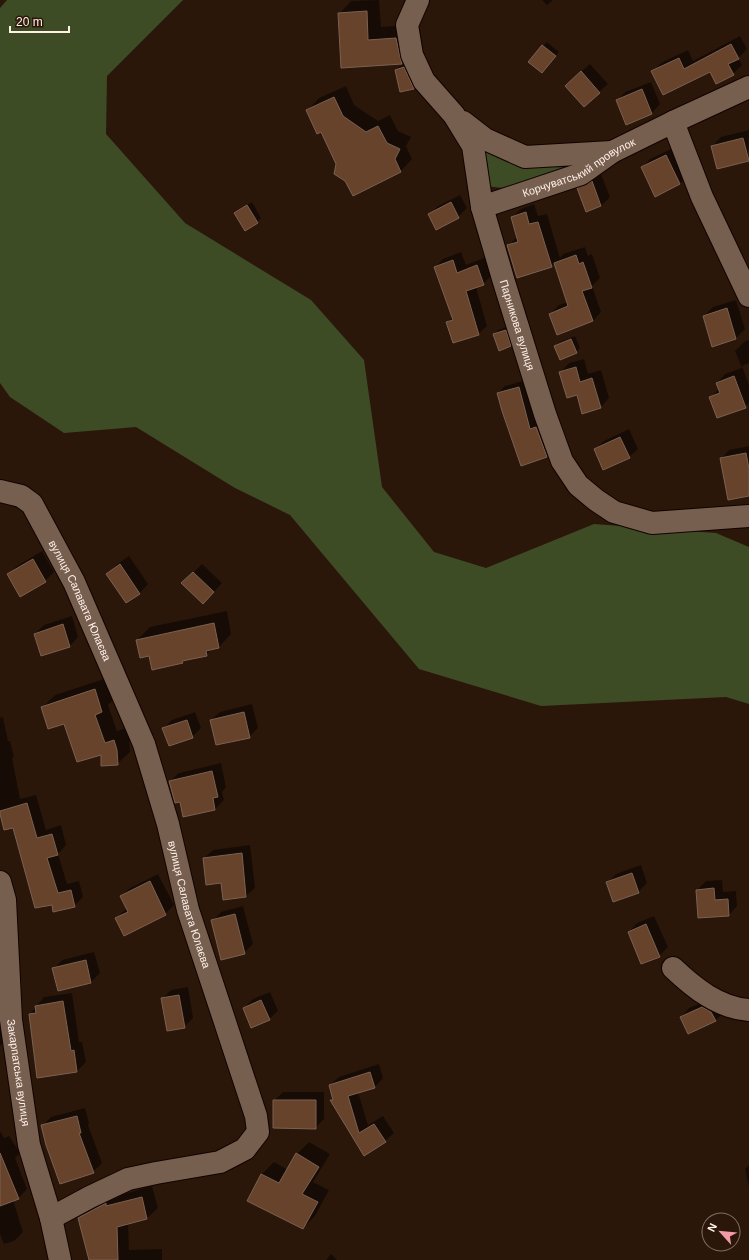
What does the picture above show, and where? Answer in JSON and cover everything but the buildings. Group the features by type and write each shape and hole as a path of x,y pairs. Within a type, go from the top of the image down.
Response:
{"street":[{"name":"Парникова вулиця","path":"418,0 406,25 412,55 424,81 454,115 473,146 482,207 504,282 545,414 562,460 578,485 596,500 614,512 652,523 749,516"},
{"name":"Корчуватський провулок","path":"482,207 581,174 612,152 749,87"},
{"path":"454,115 485,139 524,157 612,152"},
{"path":"673,122 702,197 749,296"},
{"name":"вулиця Салавата Юлаєва","path":"0,491 21,496 32,504 74,582 144,744 168,824 188,910 256,1116 258,1132 245,1149 220,1162 128,1179 90,1197 52,1218"},
{"name":"Закарпатська вулиця","path":"0,882 5,900 11,1020 29,1144 52,1218 60,1260"},
{"path":"673,968 691,985 722,1004 749,1010"}],"green space":[{"path":"7,0 183,0 107,76 106,134 185,223 311,300 364,360 382,487 434,552 486,568 594,524 716,533 749,547 749,704 726,697 541,706 419,669 290,515 235,488 136,427 64,433 10,397 0,383 0,8"},
{"path":"474,138 521,166 583,168 520,190 485,186"}]}
